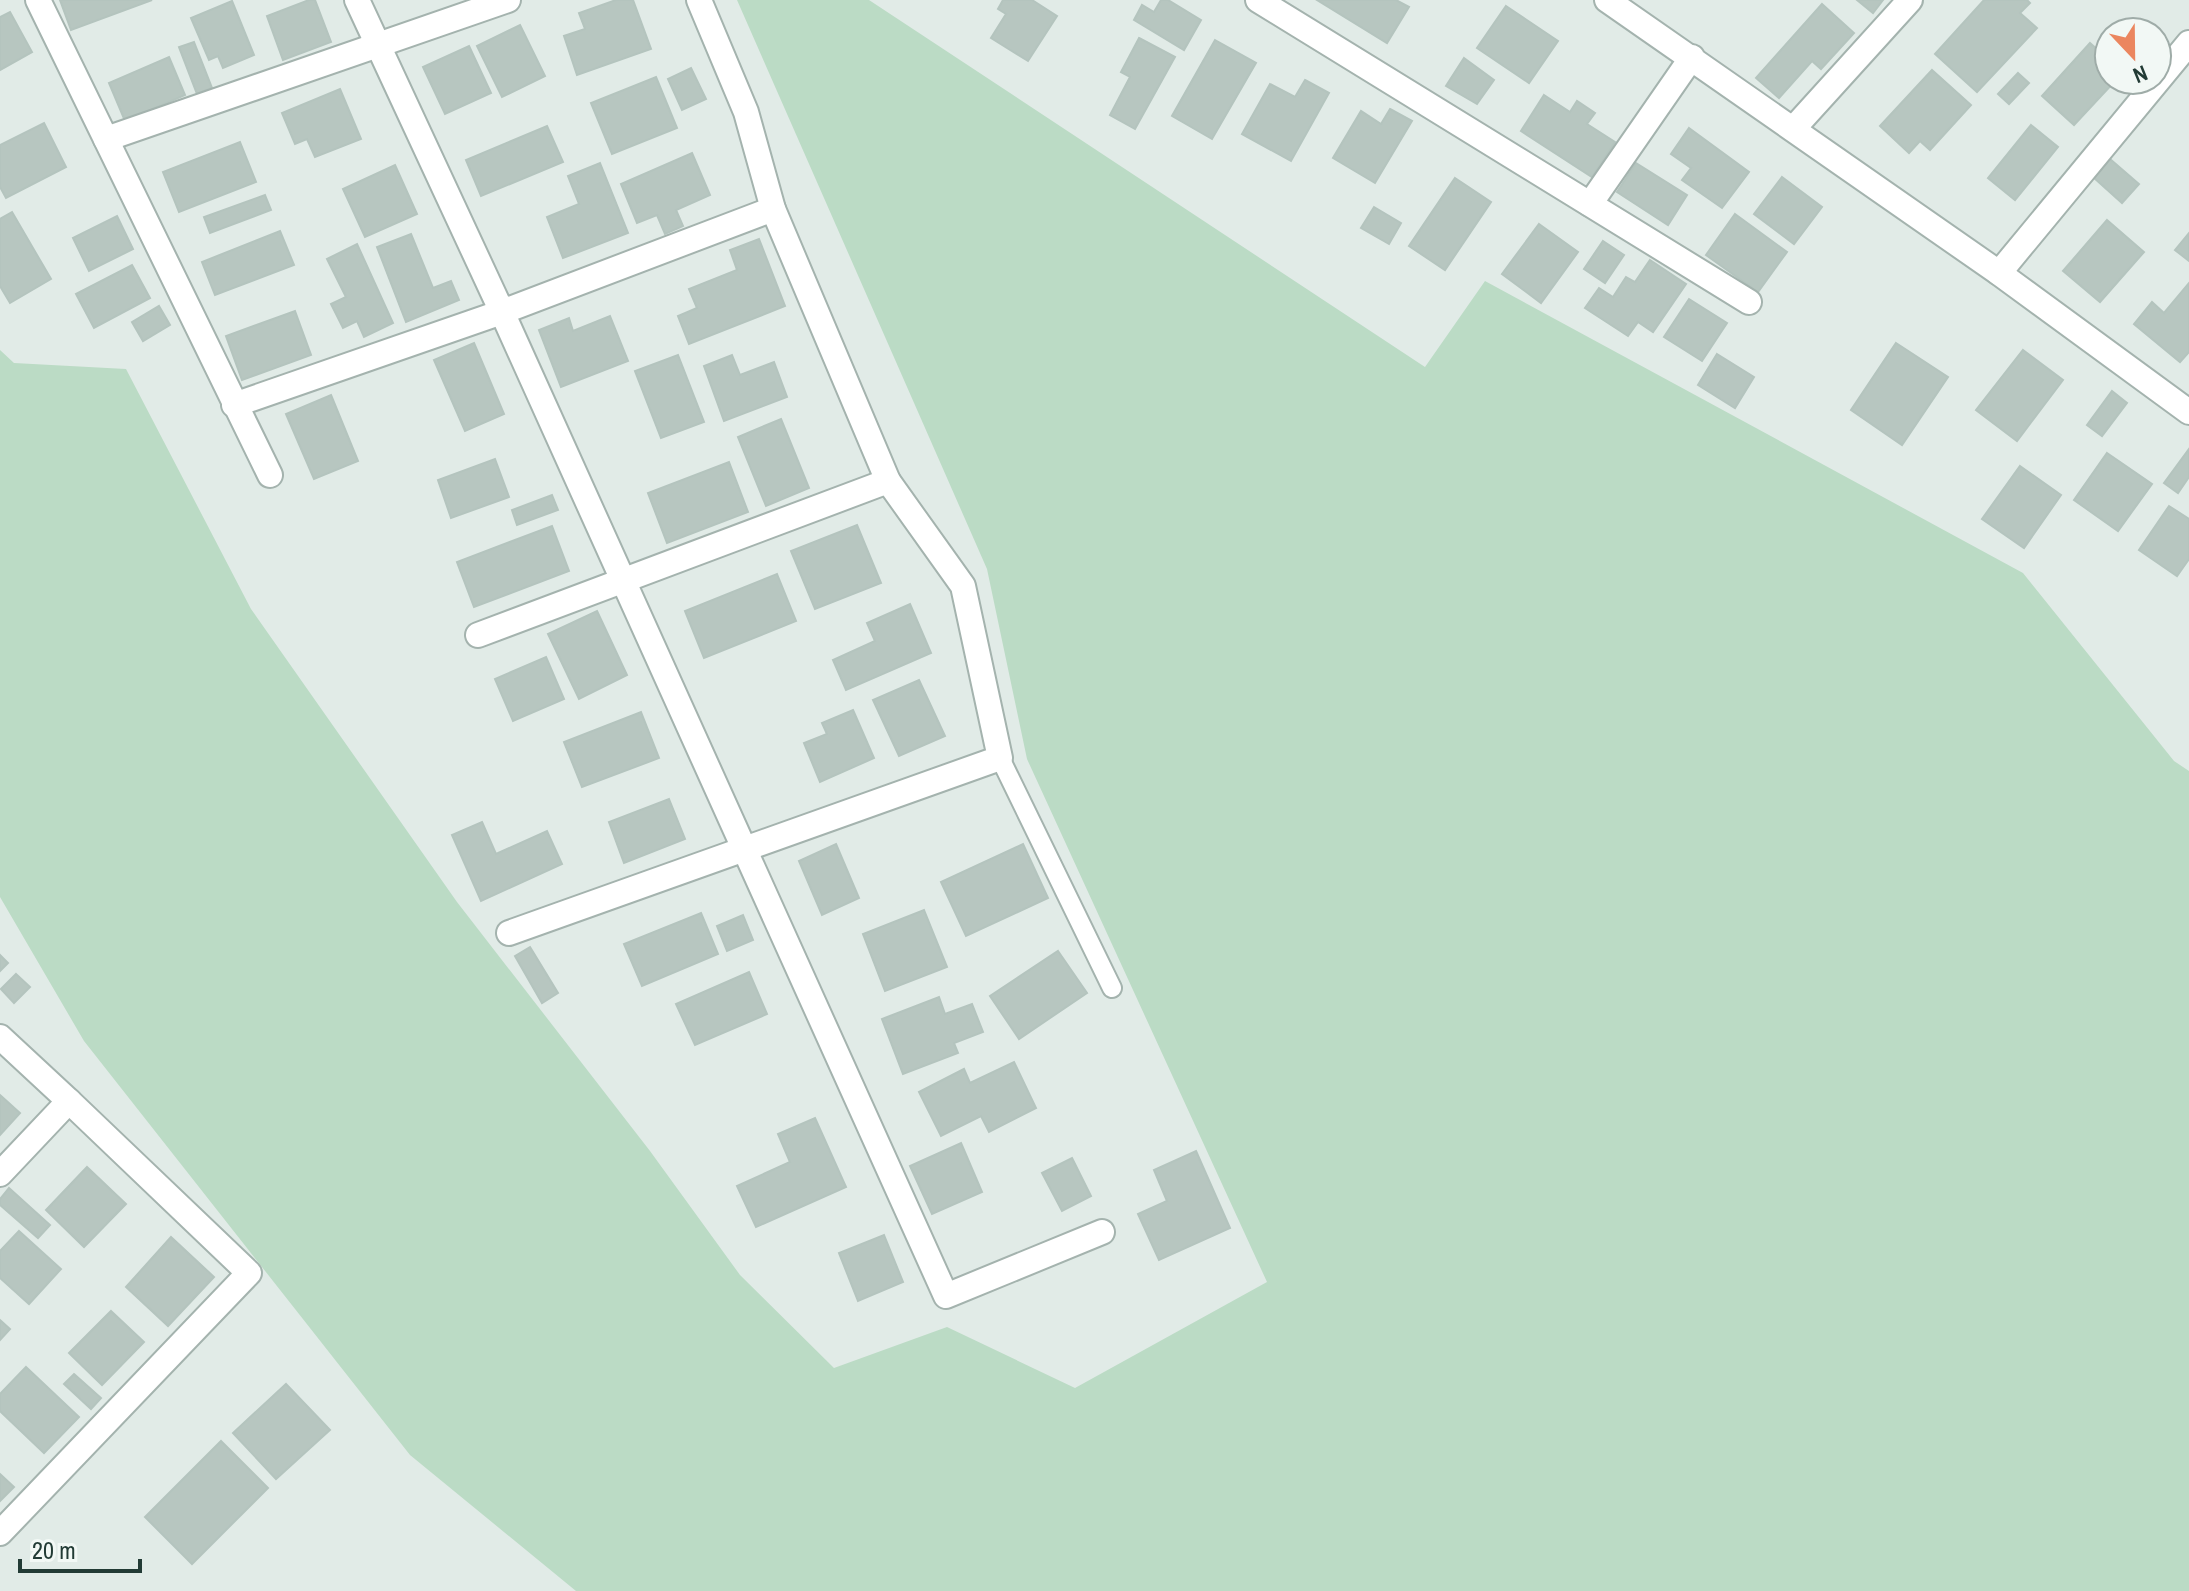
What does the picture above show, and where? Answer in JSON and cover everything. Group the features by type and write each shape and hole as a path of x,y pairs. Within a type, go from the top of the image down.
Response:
{"street":[{"path":"38,0 270,475"},
{"path":"357,0 502,312 946,1296 1102,1232"},
{"path":"106,139 508,0"},
{"path":"509,933 1000,758 963,586 888,481 773,209 746,112 699,0"},
{"path":"1258,0 1749,302"},
{"path":"1607,0 1999,273 2189,412"},
{"path":"1793,129 1910,0"},
{"path":"1999,273 2189,43"},
{"path":"1590,204 1692,57"},
{"path":"234,405 502,312 773,209"},
{"path":"478,635 888,481"},
{"path":"0,1037 249,1273 0,1533"},
{"path":"0,1174 69,1101"}],"lane":[{"path":"1000,758 1112,988"}],"green space":[{"path":"737,0 869,0 1425,367 1485,281 2023,573 2174,761 2189,771 2189,1591 576,1591 410,1455 84,1041 0,897 0,350 14,363 126,369 251,609 457,902 650,1151 740,1275 834,1368 947,1327 1075,1388 1267,1282 1027,759 987,569"}],"building":[{"path":"60,0 152,0 71,30"},
{"path":"315,0 331,42 283,60 267,16"},
{"path":"616,0 633,0 651,49 577,75 564,36 585,29 579,13"},
{"path":"1003,0 1032,0 1057,16 1028,61 991,38 1006,14 998,9"},
{"path":"1161,0 1168,0 1201,20 1184,50 1134,20 1142,5 1154,12"},
{"path":"1317,0 1396,0 1409,7 1387,43"},
{"path":"1857,0 1883,0 1873,13"},
{"path":"1984,0 2027,0 2030,3 2020,13 2037,28 1977,92 1935,54"},
{"path":"232,1 254,55 223,68 218,56 209,60 191,18"},
{"path":"1822,4 1854,33 1821,69 1812,61 1779,98 1756,78"},
{"path":"1506,6 1558,41 1529,83 1477,48"},
{"path":"10,12 32,52 0,70 0,17"},
{"path":"520,25 545,76 502,97 477,46"},
{"path":"1139,38 1175,57 1135,129 1110,115 1130,77 1121,72"},
{"path":"1215,40 1256,63 1212,139 1172,116"},
{"path":"194,42 212,88 197,94 179,47"},
{"path":"2090,43 2093,46 2093,96 2101,96 2074,125 2042,96"},
{"path":"469,46 491,93 445,114 423,67"},
{"path":"169,57 185,95 125,121 109,83"},
{"path":"1464,58 1494,80 1477,104 1446,86"},
{"path":"691,68 706,99 682,110 668,79"},
{"path":"1932,70 1971,105 1930,150 1920,141 1909,153 1880,126"},
{"path":"2018,73 2029,83 2009,104 1998,94"},
{"path":"656,77 677,128 612,154 591,103"},
{"path":"1305,80 1329,93 1291,161 1242,134 1270,84 1295,97"},
{"path":"340,89 361,139 315,157 307,139 295,144 282,113"},
{"path":"1544,95 1570,112 1577,101 1595,113 1587,124 1615,142 1592,177 1521,131"},
{"path":"1390,109 1412,121 1375,183 1333,158 1361,111 1381,124"},
{"path":"44,123 66,167 6,198 0,187 0,145"},
{"path":"2031,125 2058,147 2015,200 1988,178"},
{"path":"547,126 563,162 481,196 466,160"},
{"path":"1689,128 1749,172 1722,208 1682,180 1691,168 1671,154"},
{"path":"240,142 256,182 179,212 163,172"},
{"path":"692,153 710,195 676,210 683,226 665,234 657,215 637,223 621,184"},
{"path":"2110,159 2139,184 2122,203 2094,178"},
{"path":"600,163 628,233 563,258 547,217 579,204 568,176"},
{"path":"1636,163 1687,195 1668,225 1617,192"},
{"path":"395,165 417,214 365,237 343,189"},
{"path":"1782,177 1822,207 1794,244 1754,214"},
{"path":"1455,178 1491,202 1445,270 1409,246"},
{"path":"265,195 271,210 210,233 204,217"},
{"path":"1374,207 1401,223 1389,244 1361,228"},
{"path":"12,212 51,279 10,303 0,286 0,219"},
{"path":"1735,214 1787,252 1758,292 1706,255"},
{"path":"117,216 133,249 89,271 73,238"},
{"path":"2107,220 2144,252 2100,302 2063,271"},
{"path":"1539,224 1578,252 1541,303 1502,274"},
{"path":"280,231 294,265 215,295 202,262"},
{"path":"2189,233 2189,261 2175,250"},
{"path":"411,234 433,288 451,281 459,300 406,322 377,247"},
{"path":"759,239 785,306 689,344 678,316 697,308 689,289 737,270 730,250"},
{"path":"1603,241 1624,255 1605,283 1584,269"},
{"path":"357,244 393,323 364,337 357,321 343,328 331,304 346,297 327,259"},
{"path":"1650,260 1686,284 1653,332 1638,322 1628,336 1585,308 1599,288 1613,297 1626,277 1635,282"},
{"path":"132,265 150,298 94,328 76,294"},
{"path":"2189,283 2189,352 2180,362 2134,324 2152,302 2164,313"},
{"path":"1689,299 1727,323 1702,361 1664,337"},
{"path":"159,306 170,325 143,341 132,322"},
{"path":"295,311 311,355 242,380 226,336"},
{"path":"610,316 628,361 561,387 539,330 569,318 573,331"},
{"path":"474,343 504,414 465,431 434,360"},
{"path":"1896,343 1948,377 1902,445 1851,410"},
{"path":"2023,350 2063,380 2017,441 1976,410"},
{"path":"1717,354 1754,377 1735,408 1698,385"},
{"path":"678,355 704,422 661,438 635,371"},
{"path":"732,355 740,375 774,362 787,397 724,421 704,366"},
{"path":"2112,391 2127,403 2102,436 2087,425"},
{"path":"331,395 358,461 314,479 286,414"},
{"path":"781,419 809,488 766,506 738,437"},
{"path":"2189,449 2189,477 2178,493 2164,483"},
{"path":"2107,453 2152,484 2118,531 2074,500"},
{"path":"495,459 509,497 451,518 438,480"},
{"path":"729,462 748,512 667,543 648,493"},
{"path":"2020,466 2061,495 2024,548 1982,519"},
{"path":"552,495 558,510 517,525 512,510"},
{"path":"2169,506 2189,519 2189,559 2177,576 2139,550"},
{"path":"857,525 881,583 815,609 791,551"},
{"path":"552,526 569,571 474,607 457,562"},
{"path":"777,574 796,621 704,658 685,611"},
{"path":"910,604 931,653 846,690 833,660 875,641 867,623"},
{"path":"597,611 627,675 579,699 548,634"},
{"path":"546,657 564,699 513,721 495,679"},
{"path":"919,680 945,736 899,756 873,700"},
{"path":"853,710 874,758 820,782 804,743 827,734 822,723"},
{"path":"641,712 659,758 582,787 564,742"},
{"path":"669,799 685,839 624,863 609,822"},
{"path":"482,822 496,854 547,831 562,864 481,901 452,835"},
{"path":"836,844 859,898 822,915 799,861"},
{"path":"1023,844 1048,898 966,936 941,882"},
{"path":"924,910 947,967 885,991 863,934"},
{"path":"701,913 718,954 642,986 624,944"},
{"path":"743,915 753,940 727,951 717,926"},
{"path":"530,947 558,993 542,1003 515,956"},
{"path":"1058,951 1087,993 1019,1039 990,996"},
{"path":"0,955 8,963 0,971"},
{"path":"749,972 767,1014 695,1045 676,1004"},
{"path":"16,974 30,987 14,1003 1,989"},
{"path":"939,997 945,1014 972,1004 983,1032 954,1043 958,1053 903,1074 882,1019"},
{"path":"1014,1062 1036,1108 989,1132 981,1116 941,1136 919,1092 964,1069 970,1083"},
{"path":"0,1095 20,1113 0,1135"},
{"path":"815,1118 846,1187 756,1227 737,1186 790,1162 778,1134"},
{"path":"961,1143 982,1192 932,1214 910,1166"},
{"path":"1196,1151 1230,1228 1159,1260 1138,1214 1167,1201 1154,1170"},
{"path":"1072,1158 1091,1196 1062,1211 1042,1173"},
{"path":"87,1167 126,1204 84,1247 46,1210"},
{"path":"9,1188 50,1225 38,1238 0,1205 0,1199"},
{"path":"19,1231 61,1269 29,1304 0,1278 0,1251"},
{"path":"884,1235 903,1282 858,1301 839,1253"},
{"path":"171,1237 214,1277 168,1326 126,1287"},
{"path":"111,1311 144,1342 102,1385 69,1353"},
{"path":"0,1320 10,1329 0,1340"},
{"path":"26,1367 79,1417 44,1453 0,1411 0,1394"},
{"path":"74,1374 101,1398 91,1409 64,1384"},
{"path":"286,1384 330,1430 276,1479 233,1433"},
{"path":"221,1441 268,1488 192,1564 145,1517"},
{"path":"0,1474 14,1487 0,1501"}]}
